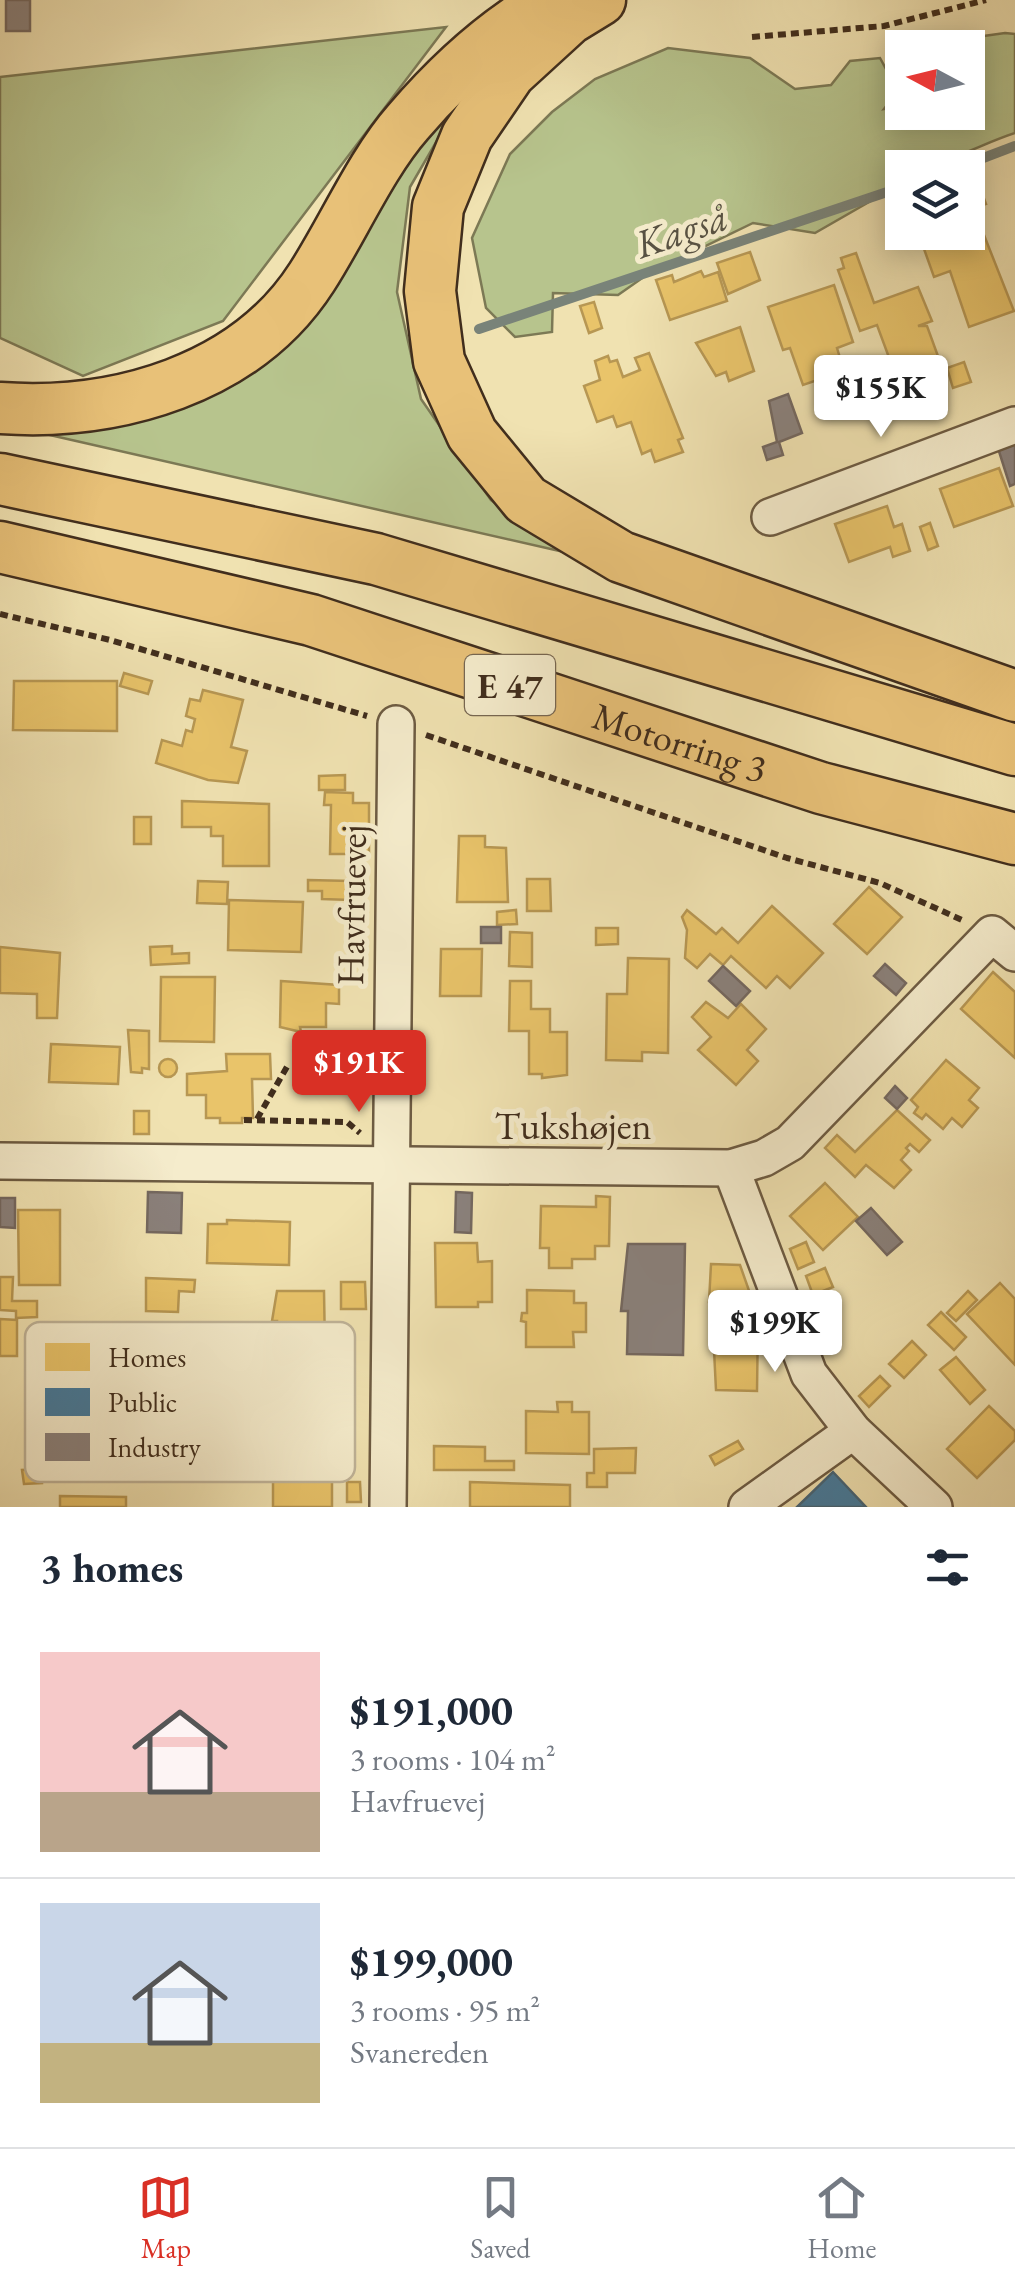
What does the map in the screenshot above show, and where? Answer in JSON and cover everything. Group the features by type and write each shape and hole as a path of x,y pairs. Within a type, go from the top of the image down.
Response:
{"highway":[{"path":"0,408 48,411 122,401 191,379 266,334 310,281 406,124 504,27 551,0"},
{"path":"600,0 569,19 510,73 466,136 438,208 430,291 439,361 472,434 526,500 621,556 1015,696"},
{"name":"E 47","path":"0,479 376,560 1015,750"},
{"name":"Motorring 3","path":"0,548 311,620 821,788 1015,839"},
{"path":"821,788 1015,860"}],"street":[{"path":"770,517 1015,425"},
{"name":"Havfruevej","path":"388,1507 396,724"},
{"name":"Tukshøjen","path":"0,1161 731,1168 764,1158 790,1144 1003,943"},
{"path":"731,1168 810,1374 852,1431 934,1507"},
{"path":"747,1507 852,1431"}],"path":[{"path":"752,36 884,26 986,0"},
{"path":"0,614 110,640 396,724 787,858 880,883 1003,943"},
{"path":"256,1120 288,1065"}],"green space":[{"path":"446,27 223,321 83,376 0,338 0,77"},
{"path":"1015,34 1015,133 971,150 885,150 885,193 815,233 753,223 648,274 618,295 553,293 552,332 515,337 486,308 472,238 510,154 552,112 595,79 668,48 750,58 795,89 831,85 850,61 880,58 885,67 885,130 985,130 985,36"},
{"path":"485,58 410,187 397,292 421,399 491,500 564,552 41,433 141,417 409,160"}],"building: Homes":[{"path":"985,238 1014,311 969,327 950,271 934,277 924,250 985,250"},
{"path":"750,252 760,280 728,294 717,263"},
{"path":"856,253 874,303 918,287 932,321 918,326 927,326 939,359 931,362 935,374 942,371 943,376 907,390 902,377 897,379 877,325 860,331 838,270 844,268 841,258"},
{"path":"701,271 704,277 718,272 727,301 670,320 656,280 672,275 674,282"},
{"path":"834,285 853,342 837,348 844,371 803,385 790,348 783,350 768,307"},
{"path":"594,302 602,328 589,333 580,306"},
{"path":"740,327 754,371 729,381 726,372 716,376 696,343"},
{"path":"649,353 683,438 678,440 683,452 655,462 651,450 642,454 631,422 617,427 613,416 597,422 584,386 600,380 595,361 608,356 610,362 617,360 623,377 640,370 635,358"},
{"path":"964,362 971,382 953,388 947,368"},
{"path":"999,468 1013,506 954,527 940,489"},
{"path":"887,506 894,527 902,524 910,551 893,557 890,547 849,562 835,524"},
{"path":"930,523 938,546 928,550 920,527"},
{"path":"124,673 152,681 148,694 120,686"},
{"path":"14,681 117,681 117,731 13,730"},
{"path":"203,690 243,700 231,747 247,751 238,783 208,780 156,763 162,740 182,746 186,730 192,732 195,719 186,716 190,699 200,701"},
{"path":"345,775 345,790 319,790 319,776"},
{"path":"325,792 353,793 353,803 369,803 369,854 330,854 331,805 324,805"},
{"path":"182,801 269,804 269,866 223,866 223,836 211,836 211,827 182,827"},
{"path":"134,817 151,817 151,844 134,844"},
{"path":"459,836 485,836 485,847 506,848 508,902 457,902"},
{"path":"527,879 550,879 551,911 527,911"},
{"path":"308,880 351,881 351,900 322,899 322,891 308,891"},
{"path":"198,881 228,882 227,904 197,903"},
{"path":"869,887 902,917 867,954 834,924"},
{"path":"229,900 303,902 301,952 228,950"},
{"path":"772,906 823,953 790,988 777,976 766,988 731,956 723,965 710,954 697,968 685,958 687,930 682,917 687,910 716,934 722,928 738,943"},
{"path":"516,910 517,924 497,925 497,912"},
{"path":"596,928 618,928 618,944 596,945"},
{"path":"510,932 532,933 532,967 509,966"},
{"path":"172,946 172,954 189,953 189,963 151,965 150,947"},
{"path":"0,947 60,953 57,1018 37,1018 37,994 0,993"},
{"path":"441,949 482,949 481,996 440,996"},
{"path":"628,958 669,959 668,1053 642,1052 642,1061 606,1060 607,994 627,994"},
{"path":"993,972 1015,992 1015,1058 961,1009"},
{"path":"161,977 215,977 214,1042 160,1041"},
{"path":"281,981 339,985 339,1004 326,1003 326,1027 300,1027 301,1032 280,1027"},
{"path":"510,981 531,981 531,1009 550,1009 550,1032 567,1032 567,1075 542,1078 542,1074 529,1074 529,1031 509,1031"},
{"path":"706,1002 728,1018 741,1004 766,1029 747,1050 758,1061 736,1085 698,1050 711,1037 692,1017"},
{"path":"128,1030 149,1031 149,1069 142,1068 142,1073 131,1072"},
{"path":"51,1044 120,1047 118,1084 49,1082"},
{"path":"226,1054 270,1054 271,1079 252,1079 253,1118 242,1118 242,1123 220,1123 220,1118 206,1118 206,1095 187,1095 187,1074 227,1071"},
{"path":"168,1059 175,1061 175,1075 168,1077 161,1075 159,1068 161,1061"},
{"path":"946,1060 979,1088 969,1100 978,1108 962,1127 952,1118 943,1129 926,1114 922,1119 914,1113 918,1107 911,1100"},
{"path":"897,1110 930,1140 919,1152 910,1144 906,1148 909,1151 901,1160 911,1170 894,1188 866,1165 855,1177 825,1148 837,1135 855,1152"},
{"path":"134,1111 149,1111 149,1134 134,1134"},
{"path":"825,1183 858,1217 823,1250 790,1216"},
{"path":"596,1196 610,1197 609,1246 595,1246 595,1259 572,1259 572,1268 549,1268 549,1248 540,1248 541,1206 596,1207"},
{"path":"18,1210 60,1210 60,1285 19,1285"},
{"path":"227,1220 290,1222 289,1265 207,1263 208,1224 227,1224"},
{"path":"806,1242 814,1262 798,1269 790,1249"},
{"path":"435,1243 477,1243 478,1262 492,1261 492,1302 478,1302 478,1307 436,1307"},
{"path":"711,1264 740,1265 753,1302 709,1302"},
{"path":"825,1268 833,1287 813,1295 806,1276"},
{"path":"0,1277 13,1277 12,1301 37,1301 37,1317 16,1318 16,1311 0,1310"},
{"path":"146,1278 195,1280 194,1292 179,1291 178,1312 146,1311"},
{"path":"341,1282 365,1282 366,1309 341,1309"},
{"path":"1000,1283 1015,1299 1015,1365 967,1314"},
{"path":"527,1290 574,1291 574,1303 586,1303 586,1332 573,1332 574,1347 526,1347 526,1322 521,1321 522,1313 527,1313"},
{"path":"277,1291 324,1291 325,1322 272,1321"},
{"path":"968,1291 977,1300 956,1321 947,1313"},
{"path":"941,1312 966,1337 954,1350 928,1325"},
{"path":"718,1318 758,1318 757,1391 716,1390 713,1330 717,1330"},
{"path":"0,1319 17,1320 17,1356 0,1356"},
{"path":"912,1341 926,1355 904,1378 889,1364"},
{"path":"956,1357 985,1390 970,1404 940,1370"},
{"path":"880,1376 890,1386 869,1407 859,1396"},
{"path":"557,1402 572,1402 572,1412 589,1412 589,1454 526,1453 526,1411 558,1412"},
{"path":"989,1406 1015,1431 1015,1440 977,1478 947,1449"},
{"path":"738,1441 743,1449 715,1465 710,1456"},
{"path":"434,1446 485,1447 485,1461 514,1461 514,1470 434,1470"},
{"path":"636,1448 635,1473 607,1473 607,1487 587,1487 587,1473 594,1473 594,1449"},
{"path":"273,1482 332,1482 332,1507 273,1507"},
{"path":"347,1482 360,1482 361,1502 347,1502"},
{"path":"470,1482 570,1485 570,1507 470,1507"},
{"path":"60,1496 126,1497 126,1507 60,1507"}],"building: Public":[{"path":"833,1472 866,1507 797,1507"}],"building: Industry":[{"path":"6,0 30,0 30,31 6,31"},
{"path":"788,394 802,433 779,442 783,455 767,460 763,447 777,442 769,401"},
{"path":"1015,439 1015,484 1010,486 997,445"},
{"path":"481,927 501,927 501,943 481,943"},
{"path":"885,964 906,983 896,995 874,976"},
{"path":"723,966 750,991 736,1006 709,981"},
{"path":"895,1086 907,1098 897,1109 885,1098"},
{"path":"148,1192 182,1193 181,1233 147,1232"},
{"path":"456,1192 472,1193 471,1233 455,1232"},
{"path":"0,1198 15,1198 15,1228 0,1227"},
{"path":"871,1208 902,1242 887,1255 856,1221"},
{"path":"628,1244 685,1244 683,1355 627,1354 628,1311 621,1311"}],"waterway":[{"name":"Kagså","path":"985,157 1015,146"},
{"name":"Kagså","path":"479,329 885,193"}]}
